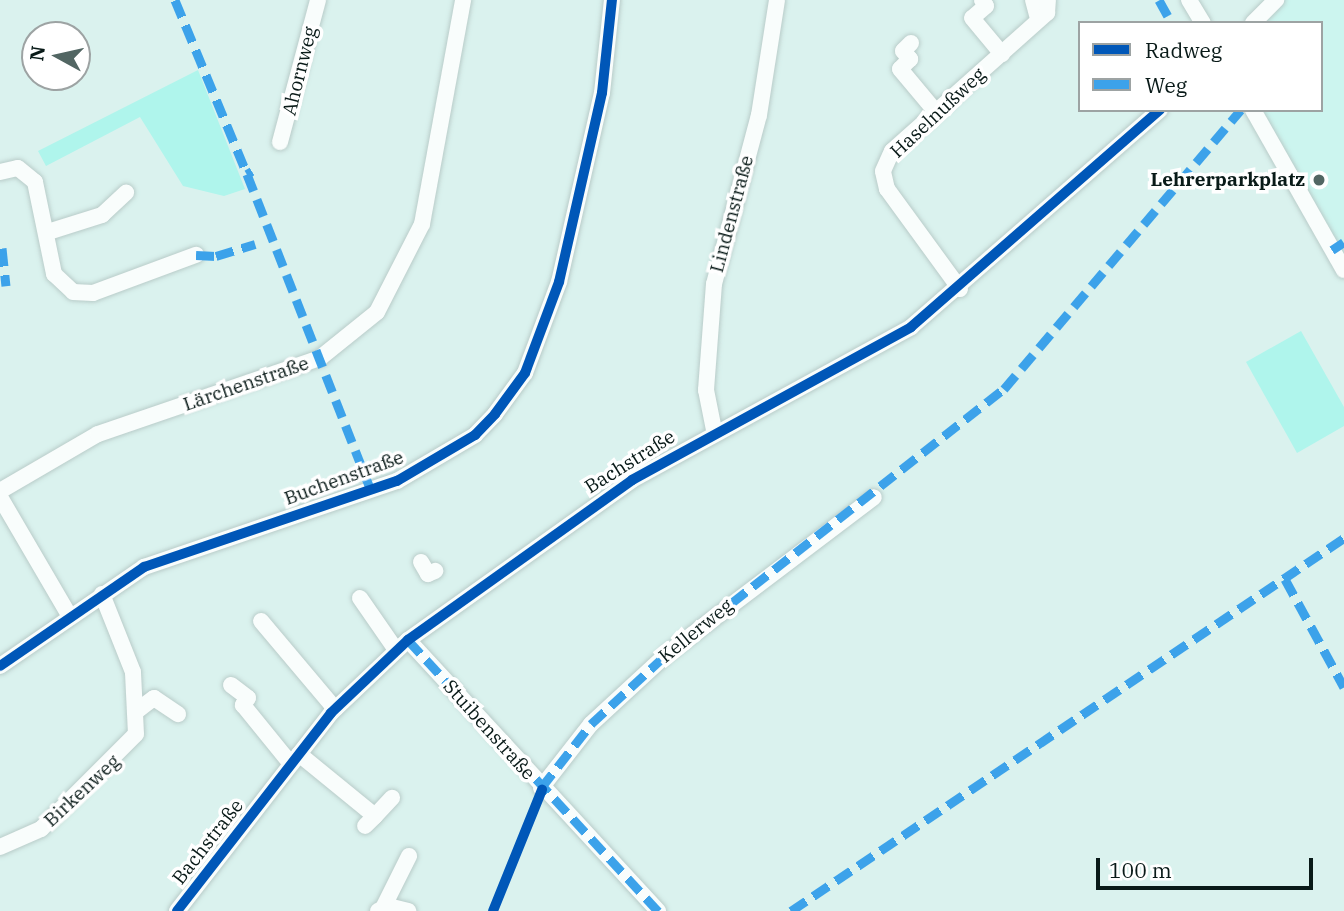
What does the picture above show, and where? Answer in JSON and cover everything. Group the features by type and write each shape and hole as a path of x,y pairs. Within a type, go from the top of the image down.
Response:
{"street":[{"name":"Ahornweg","path":"280,142 318,0"},
{"name":"Lärchenstraße","path":"0,491 98,434 320,358 377,312 422,224 463,0"},
{"name":"Buchenstraße","path":"0,666 102,594 195,545 397,481 475,435 495,414 525,373 556,293 602,93 612,0"},
{"name":"Lindenstraße","path":"714,430 706,390 714,284 759,115 777,0"},
{"path":"982,0 986,6 972,18 1002,54"},
{"name":"Haselnußweg","path":"960,289 883,181 892,151 1002,54 1035,7 1047,13 1048,0"},
{"path":"1189,0 1201,21"},
{"path":"1256,21 1276,0"},
{"path":"911,43 902,51 910,59 900,69 936,112"},
{"name":"Bachstraße","path":"177,911 333,711 455,596 714,430 868,354 960,289 1158,112"},
{"path":"1254,112 1344,270"},
{"path":"0,172 18,168 31,175 48,232 54,274 74,292 93,293 196,256"},
{"path":"48,232 102,215 126,193"},
{"path":"0,497 69,615"},
{"name":"Kellerweg","path":"541,788 608,706 807,553 874,497"},
{"path":"421,562 428,574 435,571"},
{"name":"Birkenweg","path":"0,847 30,837 117,760 135,734 138,710 124,641 102,594"},
{"name":"Stuibenstraße","path":"360,598 658,911"},
{"path":"261,621 333,711"},
{"path":"267,639 333,711"},
{"path":"232,685 248,698 243,705 295,759 370,821 392,798"},
{"path":"138,710 154,698 178,715"},
{"path":"408,911 381,909 409,856"}],"shaded area":[{"path":"1278,0 1344,0 1344,270 1255,112 1323,112 1323,21 1258,21"},
{"path":"198,70 245,189 224,196 183,186 140,117 46,166 38,151"},
{"path":"1301,331 1344,407 1344,426 1297,453 1246,362"}],"marked path":[{"path":"175,0 247,174"},
{"path":"1159,0 1171,21"},
{"path":"541,788 591,724 668,653 1004,389 1239,112"},
{"path":"252,171 247,174 371,491"},
{"path":"1332,250 1344,242"},
{"path":"196,255 216,256 255,244"},
{"path":"2,248 6,286"},
{"path":"791,911 1344,538"},
{"path":"1285,579 1344,687"},
{"path":"408,640 658,911"}],"cycle path":[{"path":"0,666 144,567 397,481 475,435 495,414 525,373 559,282 602,93 612,0"},
{"path":"177,911 331,713 408,640 632,480 911,327 1158,112"},
{"path":"493,911 542,790"}],"place":[{"name":"Lehrerparkplatz","path":"1319,180"}]}
